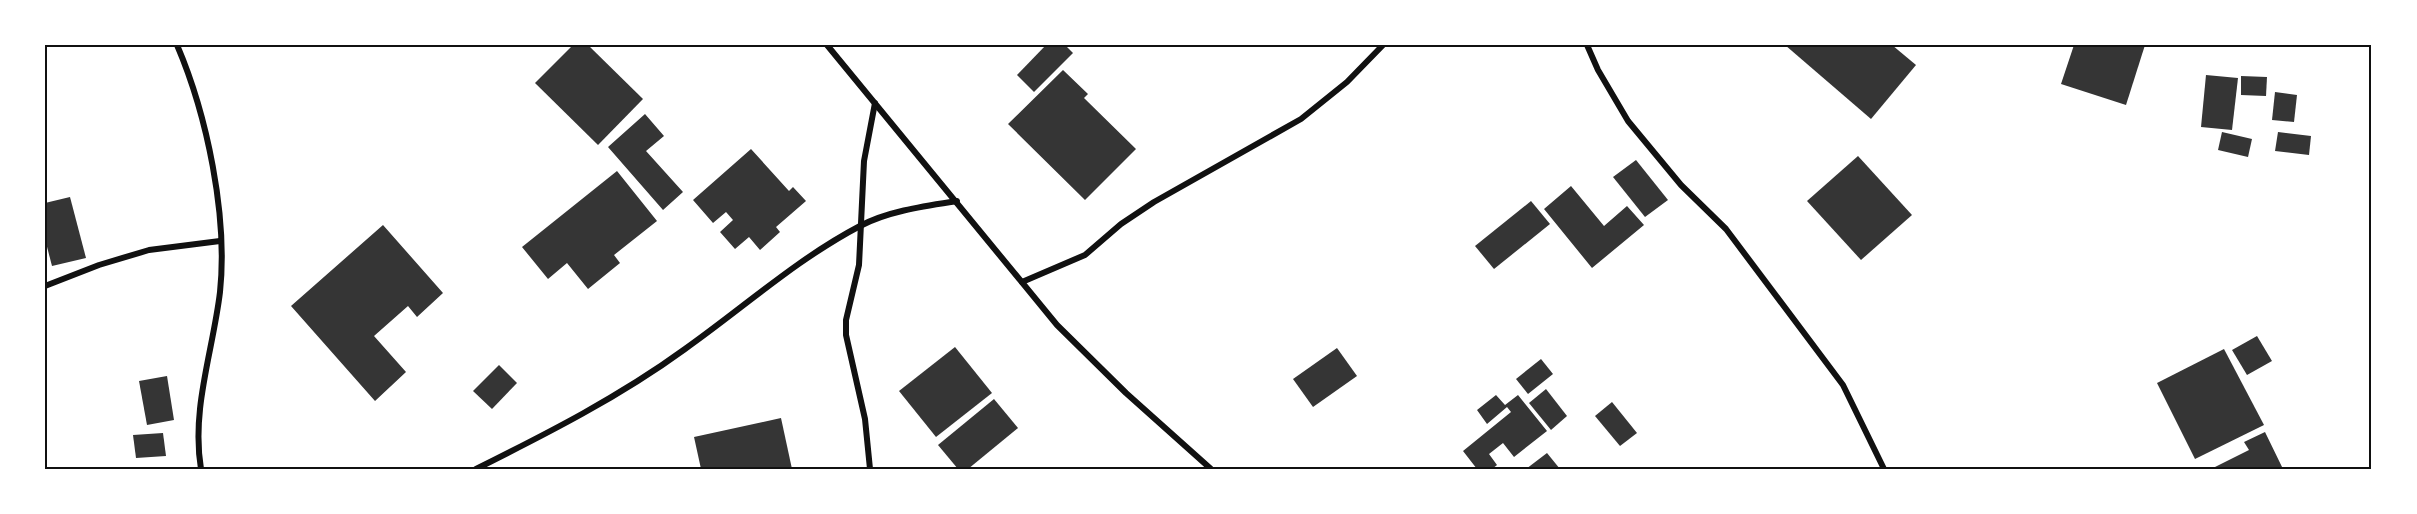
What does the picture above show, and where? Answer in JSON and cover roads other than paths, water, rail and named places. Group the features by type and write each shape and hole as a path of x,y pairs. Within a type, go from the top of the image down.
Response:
{"street":[{"path":"177,45 191,76 214,177 220,241 220,291 202,390 198,451 201,469"},
{"path":"827,45 1057,325 1126,393 1211,469"},
{"path":"1022,282 1085,255 1121,224 1154,202 1301,119 1347,82 1383,45"},
{"path":"1587,45 1598,70 1628,122 1681,185 1726,229 1843,385 1884,469"},
{"path":"870,469 865,418 846,335 846,320 859,265 864,160 875,103"},
{"path":"476,469 622,392 686,349 782,276 861,225 914,208 957,201"},
{"path":"45,286 99,265 149,250 220,241"}]}
